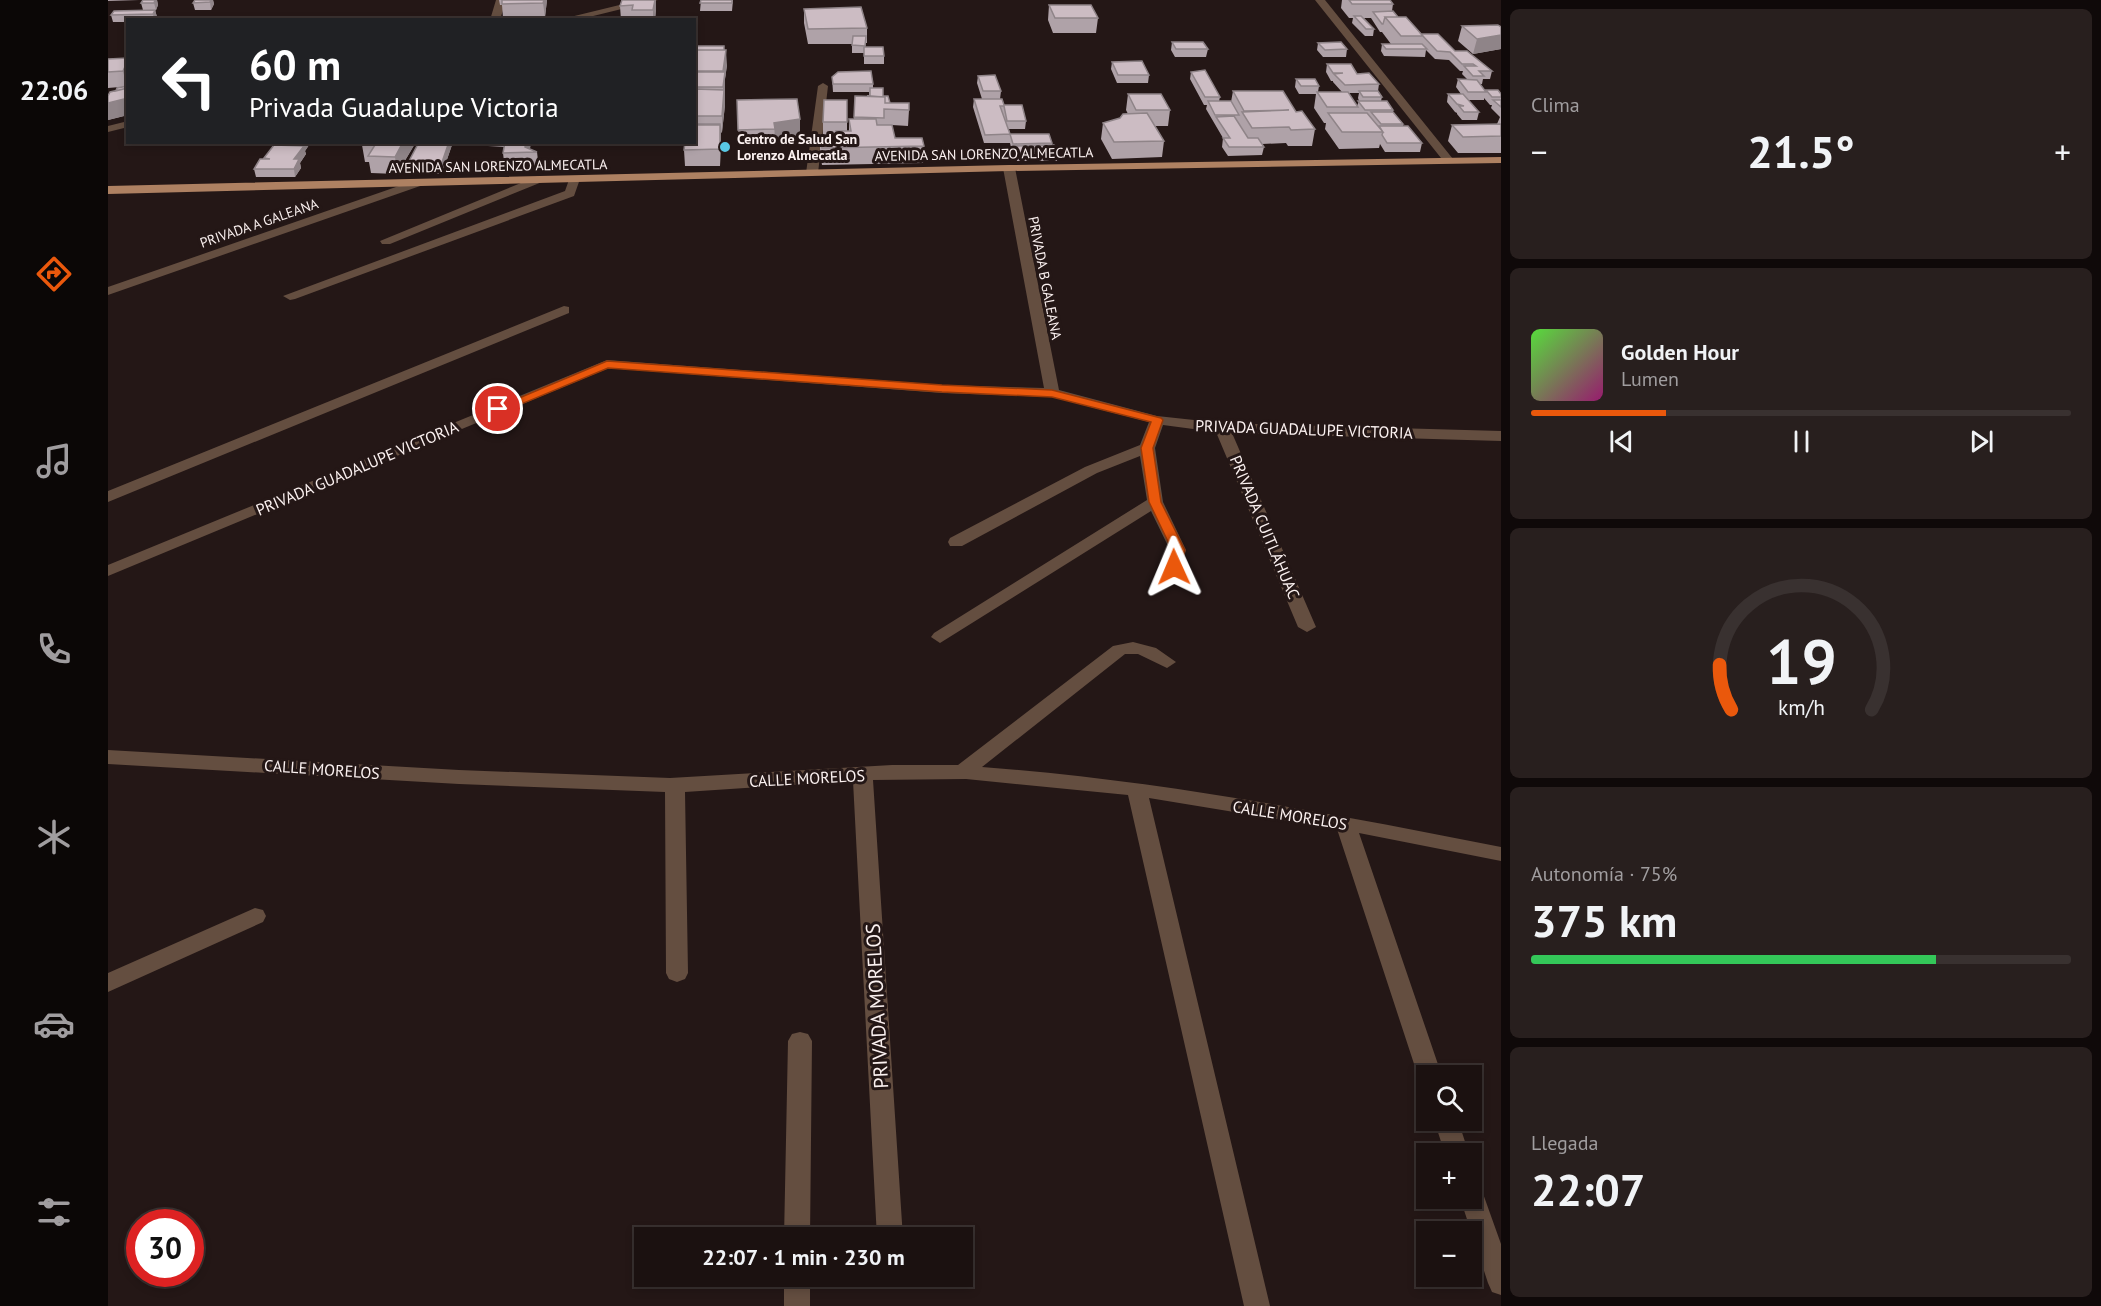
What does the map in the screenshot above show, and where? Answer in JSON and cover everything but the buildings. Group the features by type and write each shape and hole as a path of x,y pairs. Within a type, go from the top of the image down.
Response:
{"main road":[{"name":"AVENIDA SAN LORENZO ALMECATLA","path":"108,190 1009,168 1501,160"}],"street":[{"path":"496,18 501,0"},
{"path":"571,18 653,0"},
{"path":"1320,0 1449,161"},
{"path":"812,173 823,86"},
{"path":"108,129 126,124"},
{"name":"PRIVADA B GALEANA","path":"1009,168 1052,393"},
{"path":"290,296 570,193 574,179"},
{"path":"386,241 538,180"},
{"name":"PRIVADA A GALEANA","path":"108,291 419,183"},
{"path":"108,497 564,310"},
{"name":"PRIVADA GUADALUPE VICTORIA","path":"108,572 607,364 942,388 1052,393 1157,420 1222,428 1501,436"},
{"path":"1157,420 1147,448 1155,502 1179,550 1174,567"},
{"name":"PRIVADA CUITLÁHUAC","path":"1222,428 1307,627"},
{"path":"956,542 1091,470 1147,448"},
{"path":"940,637 1155,502"},
{"path":"962,772 1119,650 1131,646 1142,648 1167,662"},
{"name":"CALLE MORELOS","path":"108,757 486,779 675,785 962,772 1137,790 1345,823 1501,854"},
{"name":"PRIVADA MORELOS","path":"864,775 889,1227"},
{"path":"675,785 677,973"},
{"path":"1137,790 1257,1306"},
{"path":"1345,823 1426,1065"},
{"path":"108,983 255,916"},
{"path":"797,1227 800,1041"},
{"path":"1476,1209 1501,1283"},
{"path":"797,1287 797,1306"}],"place":[{"name":"Centro de Salud San Lorenzo Almecatla","path":"725,147"}],"route":[{"path":"498,409 607,364 942,388 1052,393 1157,420 1147,448 1155,502 1179,550 1174,567"}]}
